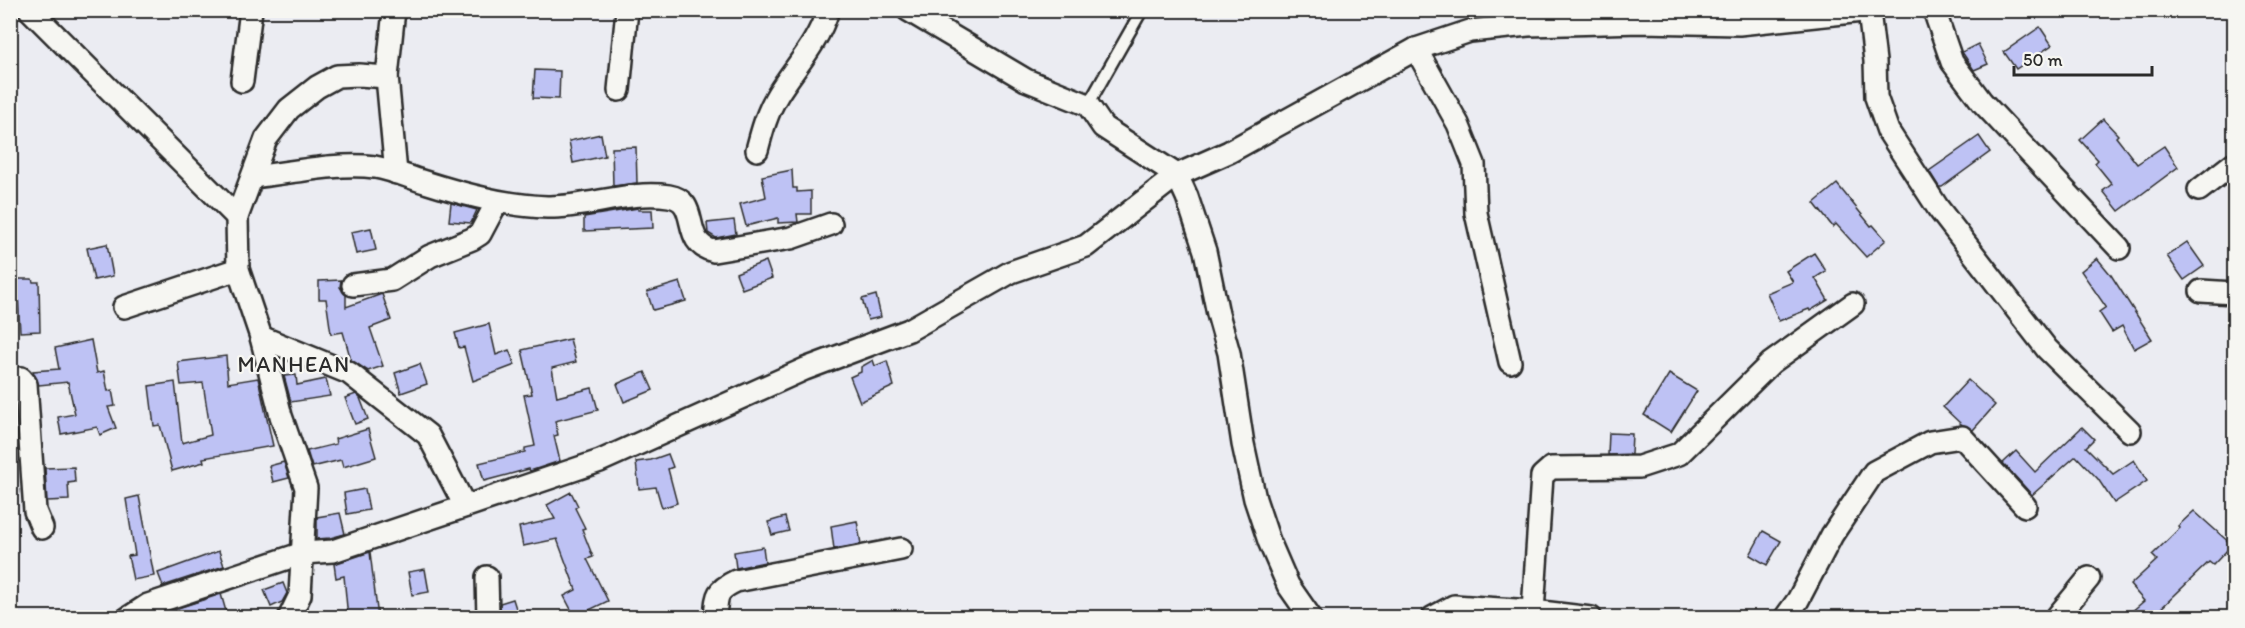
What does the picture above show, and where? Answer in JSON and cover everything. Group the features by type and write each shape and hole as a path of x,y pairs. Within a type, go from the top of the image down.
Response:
{"street":[{"path":"30,10 237,217"},
{"path":"242,81 251,10"},
{"path":"394,10 387,77 396,173"},
{"path":"620,90 627,10"},
{"path":"757,150 766,118 778,94 818,38 828,10"},
{"path":"908,10 1026,81 1088,105 1103,127 1176,175 1187,197 1205,251 1229,353 1243,444 1255,499 1269,541 1288,585 1311,618"},
{"path":"1934,10 1952,62 1982,102 2119,248"},
{"path":"128,618 148,605 303,553 333,551 600,461 805,369 909,330 1011,272 1086,246 1176,175 1229,152 1416,49 1470,30 1532,18 1641,22 1871,11 1876,98 1888,131 1938,208 2047,349 2130,431"},
{"path":"1416,49 1458,123 1474,164 1476,213 1510,362"},
{"path":"289,618 300,595 306,488 281,416 261,337 238,269 237,217 266,139 289,109 317,87 337,76 387,77"},
{"path":"2199,190 2235,163"},
{"path":"253,177 351,166 377,167 497,202 548,207 637,195 671,196 681,201 688,210 697,242 703,248 714,251 791,238 831,224"},
{"path":"353,285 392,280 430,256 472,239 480,234 497,202"},
{"path":"124,307 238,269"},
{"path":"2201,291 2235,293"},
{"path":"1533,611 1542,476 1551,468 1639,467 1679,454 1771,363 1853,304"},
{"path":"261,337 349,373 428,435 465,506"},
{"path":"10,379 21,378 26,384 35,512 42,528"},
{"path":"1785,618 1798,600 1832,535 1874,472 1930,442 1962,437 2025,506"},
{"path":"715,618 717,596 722,588 736,581 901,549"},
{"path":"487,577 488,618"},
{"path":"2056,618 2089,578"},
{"path":"1432,618 1454,606 1533,611 1591,618"}],"lane":[{"path":"1088,105 1142,10"}],"building":[{"path":"2040,27 2052,45 2016,69 2004,52"},
{"path":"1978,44 1988,64 1974,70 1962,52"},
{"path":"535,70 560,71 559,99 533,98"},
{"path":"2103,119 2118,135 2116,137 2137,164 2164,146 2178,167 2119,211 2103,191 2112,184 2095,163 2098,160 2080,140"},
{"path":"601,134 605,156 573,163 569,141"},
{"path":"1979,136 1990,152 1939,187 1929,171"},
{"path":"636,147 637,183 613,186 612,148"},
{"path":"792,170 793,188 797,188 797,192 811,191 811,214 797,214 798,222 778,223 778,218 746,226 740,204 766,197 762,176"},
{"path":"1837,184 1871,226 1873,225 1886,240 1866,257 1836,224 1833,227 1814,203"},
{"path":"451,203 477,210 471,223 449,221"},
{"path":"638,208 638,210 652,210 653,228 584,231 584,217"},
{"path":"734,220 736,234 716,238 708,233 707,223"},
{"path":"371,228 376,250 356,254 351,232"},
{"path":"2187,242 2204,266 2184,280 2167,256"},
{"path":"107,244 113,276 94,280 87,248"},
{"path":"1814,253 1826,271 1815,278 1828,300 1810,311 1809,309 1779,321 1767,293 1793,282 1786,271"},
{"path":"2097,258 2111,275 2152,339 2134,349 2122,326 2112,332 2099,312 2106,307 2081,271"},
{"path":"766,261 772,278 742,289 736,273"},
{"path":"17,279 32,279 33,282 39,282 40,331 20,332"},
{"path":"341,280 340,287 346,295 346,307 382,294 391,320 370,328 383,366 368,371 351,360 343,332 331,334 326,299 319,299 319,281"},
{"path":"680,282 686,301 653,310 647,292"},
{"path":"876,295 881,317 868,320 862,299"},
{"path":"489,324 496,355 509,350 515,365 473,381 464,347 459,348 455,333"},
{"path":"570,339 576,362 552,368 557,397 592,388 598,410 555,421 558,435 554,436 560,461 530,471 529,469 484,481 479,463 525,452 525,448 535,446 524,395 532,394 522,350"},
{"path":"91,340 97,373 104,371 108,391 112,390 115,406 108,407 116,428 100,435 97,427 61,434 58,417 75,414 68,382 39,385 33,371 59,369 55,348"},
{"path":"226,356 228,383 258,378 273,446 203,458 204,462 172,471 160,425 154,426 149,386 175,382 182,443 211,435 203,383 181,385 178,362"},
{"path":"873,360 875,366 887,361 894,386 860,402 850,377 861,372 861,367"},
{"path":"420,364 427,384 401,393 395,373"},
{"path":"645,372 653,390 624,402 617,384"},
{"path":"1669,374 1697,391 1671,432 1644,415"},
{"path":"296,375 297,385 326,379 330,396 291,402 284,376"},
{"path":"1968,380 1995,405 1973,430 1961,424 1943,407"},
{"path":"356,394 360,398 368,419 355,424 345,398"},
{"path":"2082,427 2094,439 2086,447 2113,474 2134,460 2147,481 2114,503 2098,479 2076,456 2032,495 2003,463 2016,451 2035,472"},
{"path":"368,429 376,457 343,467 341,460 312,467 307,451 336,444 335,439"},
{"path":"1609,433 1632,434 1631,454 1608,455"},
{"path":"668,454 673,467 668,469 677,503 662,508 656,487 639,489 636,462"},
{"path":"284,462 289,478 273,482 269,466"},
{"path":"74,467 75,482 68,483 69,500 47,501 45,468"},
{"path":"365,489 369,510 347,514 344,493"},
{"path":"571,492 578,506 575,508 585,528 582,529 593,557 587,559 608,601 575,617 564,596 576,590 557,539 523,546 519,527 555,519 547,505"},
{"path":"139,496 154,576 133,580 128,556 135,555 126,499"},
{"path":"2194,511 2232,545 2213,565 2209,562 2151,618 2124,618 2144,601 2130,585 2157,560 2152,555"},
{"path":"340,513 345,534 317,539 317,517"},
{"path":"785,517 789,531 772,535 768,522"},
{"path":"857,521 861,544 834,549 831,526"},
{"path":"1763,531 1781,541 1767,565 1750,555"},
{"path":"763,547 765,562 736,568 734,552"},
{"path":"219,551 224,566 163,586 158,573"},
{"path":"370,552 378,618 348,618 344,576 336,578 334,564"},
{"path":"425,569 429,592 412,595 408,572"},
{"path":"283,583 287,593 282,602 271,607 264,590"},
{"path":"221,594 227,615 218,618 174,618 172,610"},
{"path":"513,599 519,618 501,618 500,603"}],"district":[{"name":"MANHEAN","path":"294,364"}]}
